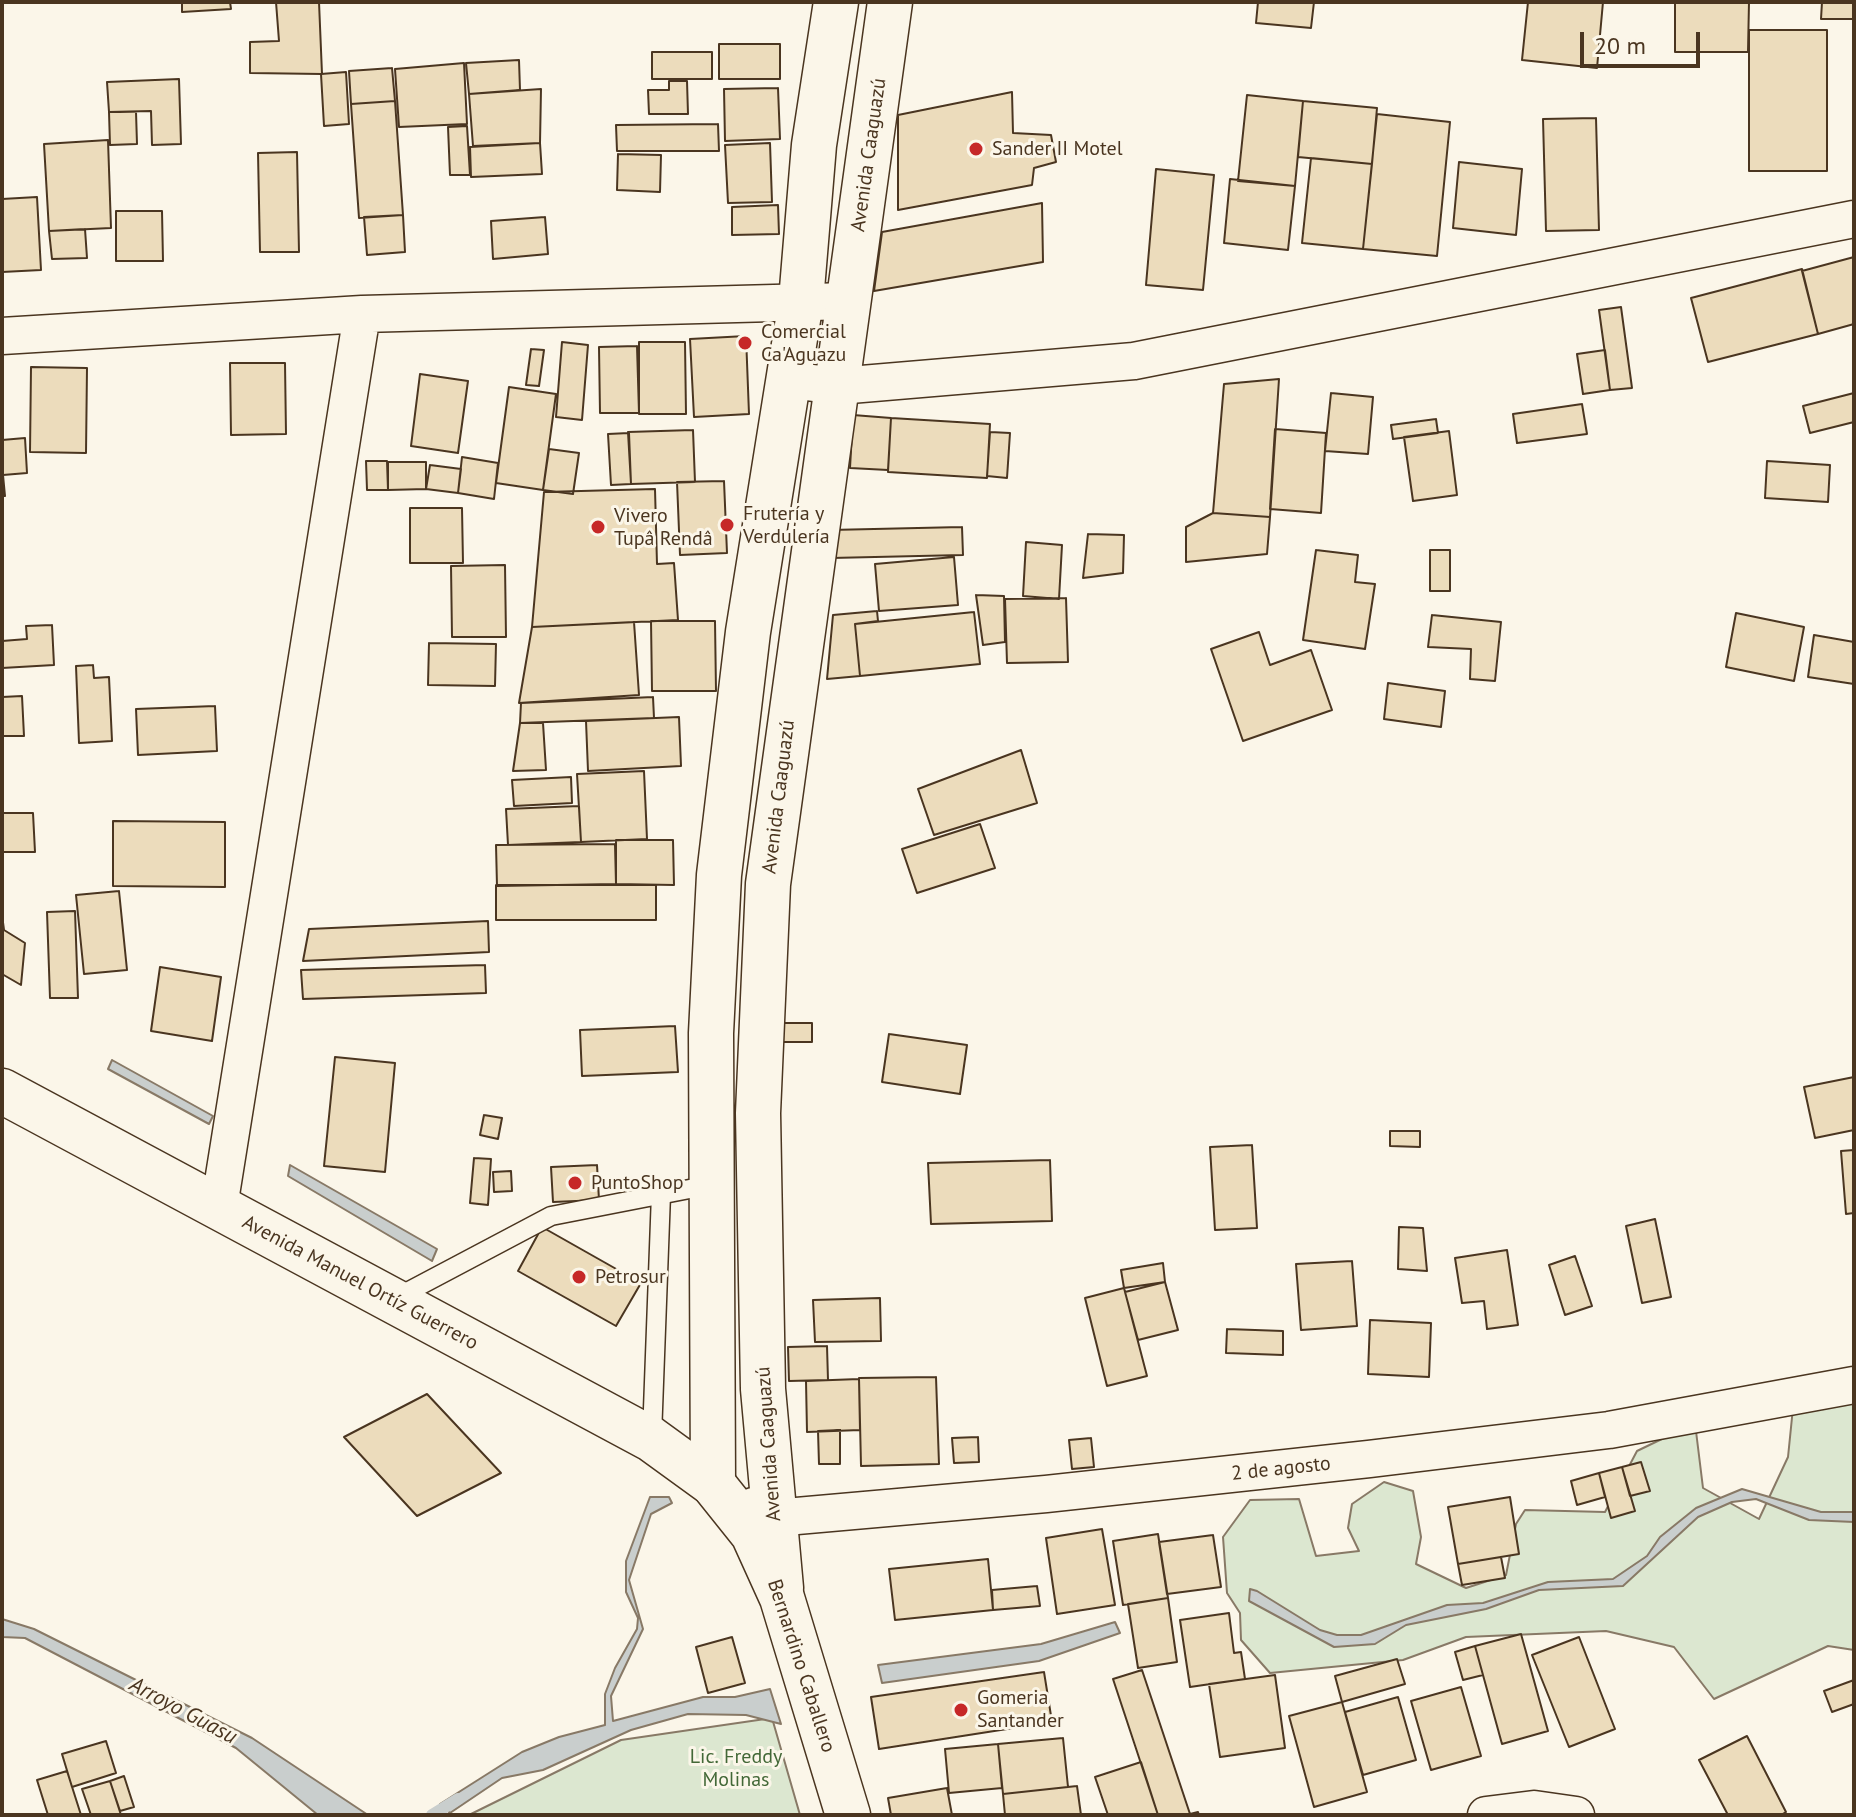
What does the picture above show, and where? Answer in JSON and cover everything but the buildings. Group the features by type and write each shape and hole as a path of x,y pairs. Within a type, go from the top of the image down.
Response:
{"street":[{"path":"774,1518 713,1484 711,1033 719,875 748,632 801,301 814,145 836,5 891,2"},
{"name":"Avenida Caaguazú","path":"782,1598 763,1389 758,1113 768,884 798,650 891,2"},
{"path":"789,380 838,386 1134,361 1854,219"},
{"path":"2,336 362,314 849,301"},
{"path":"219,1207 362,314"},
{"name":"Avenida Manuel Ortíz Guerrero","path":"2,1091 651,1439 713,1484"},
{"name":"2 de agosto","path":"774,1518 1092,1489 1609,1430 1854,1385"},
{"name":"Bernardino Caballero","path":"713,1484 753,1534 782,1598 848,1815"},
{"path":"1486,1815 1534,1809 1576,1815"}],"lane":[{"path":"392,1300 551,1216 710,1185"},
{"path":"651,1439 661,1194"}],"green space":[{"path":"1854,1378 1854,1650 1828,1646 1714,1699 1674,1647 1606,1631 1466,1637 1403,1660 1270,1673 1241,1640 1240,1613 1227,1593 1223,1537 1250,1500 1299,1499 1316,1556 1359,1551 1348,1528 1352,1504 1384,1482 1413,1491 1421,1537 1416,1564 1466,1588 1506,1575 1516,1524 1525,1510 1605,1512 1637,1451 1695,1423 1703,1488 1759,1519 1788,1457 1795,1388"},
{"name":"Lic. Freddy Molinas","path":"772,1718 800,1815 469,1815 621,1740"}],"water":[{"path":"112,1060 213,1116 209,1124 108,1069"},
{"path":"290,1165 437,1249 432,1261 288,1176"},
{"path":"1742,1489 1821,1512 1854,1512 1854,1522 1809,1520 1756,1499 1732,1502 1698,1517 1623,1586 1539,1590 1486,1609 1406,1625 1375,1644 1334,1647 1249,1601 1250,1589 1320,1630 1337,1635 1361,1635 1447,1605 1483,1603 1548,1582 1613,1579 1647,1556 1660,1537 1696,1508"},
{"path":"650,1497 669,1497 672,1503 651,1514 629,1580 643,1629 611,1696 613,1721 703,1697 735,1697 770,1689 781,1724 746,1715 688,1714 631,1730 543,1770 502,1778 450,1813 440,1804 522,1752 559,1737 605,1725 605,1694 615,1668 637,1629 638,1618 626,1592 626,1561"},
{"name":"Arroyo Guasu","path":"2,1619 34,1629 252,1738 368,1815 318,1815 236,1748 25,1638 2,1637"},
{"path":"1115,1622 1120,1633 1039,1661 882,1683 878,1665 1041,1644"}],"waterway":[{"path":"432,1815 458,1799"}],"place":[{"name":"Sander II Motel","path":"976,149"},
{"name":"Comercial Ca'Aguazu","path":"745,343"},
{"name":"Frutería y Verdulería","path":"727,525"},
{"name":"Vivero Tupâ Rendâ","path":"598,527"},
{"name":"PuntoShop","path":"575,1183"},
{"name":"Petrosur","path":"579,1277"},
{"name":"Gomeria Santander","path":"961,1710"}]}
